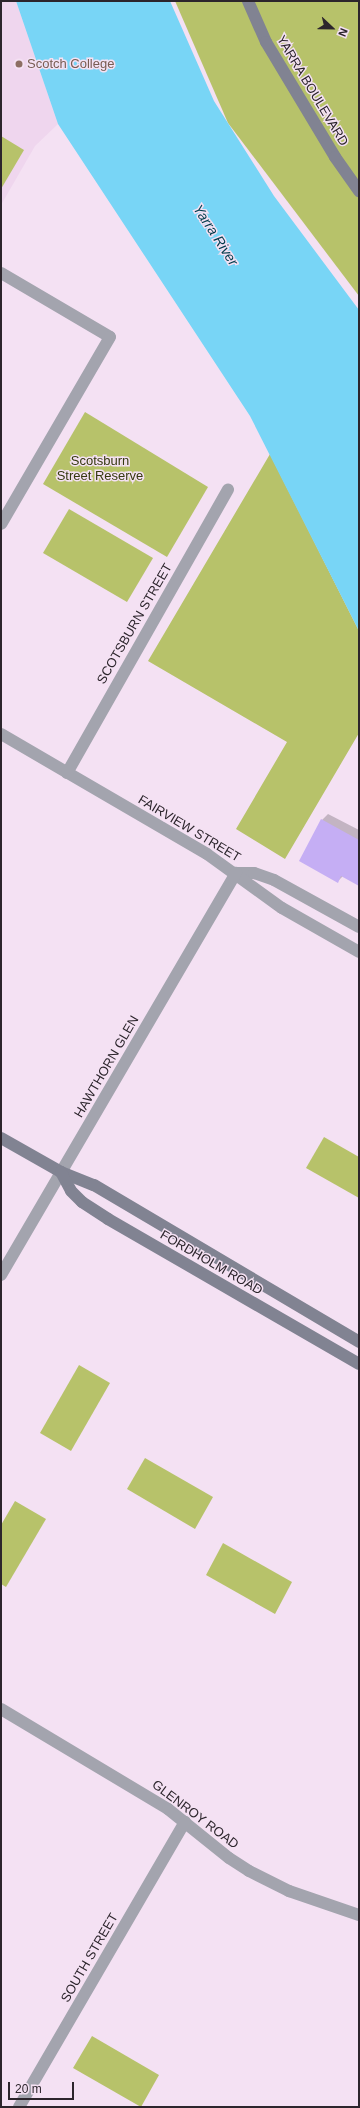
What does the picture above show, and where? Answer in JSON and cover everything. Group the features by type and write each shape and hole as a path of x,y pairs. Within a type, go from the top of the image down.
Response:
{"street":[{"name":"YARRA BOULEVARD","path":"248,1 266,42 335,157 359,191"},
{"path":"1,273 110,337 1,524"},
{"name":"SCOTSBURN STREET","path":"67,773 228,490"},
{"name":"FAIRVIEW STREET","path":"1,734 207,854 236,873 282,908 359,952"},
{"path":"236,873 254,873 274,880 359,927"},
{"name":"HAWTHORN GLEN","path":"1,1275 236,873"},
{"name":"FORDHOLM ROAD","path":"1,1138 61,1172 94,1185 359,1342"},
{"name":"FORDHOLM ROAD","path":"61,1172 71,1191 82,1202 108,1219 359,1364"},
{"name":"GLENROY ROAD","path":"1,1709 146,1794 185,1822 229,1858 269,1883 359,1913"},
{"name":"SOUTH STREET","path":"19,2107 185,1822"}],"shaded area":[{"name":"Scotch College","path":"1,1 16,1 58,124 35,146 1,205"}],"green space":[{"path":"175,1 359,1 359,296 228,123"},
{"path":"1,136 24,150 1,189"},
{"name":"Scotsburn Street Reserve","path":"85,412 208,487 167,557 43,484"},
{"path":"270,454 359,631 359,733 285,859 236,829 287,742 148,661"},
{"path":"69,509 153,558 127,602 43,553"},
{"path":"324,1137 359,1157 359,1198 306,1168"},
{"path":"79,1365 110,1383 71,1451 40,1433"},
{"path":"145,1458 213,1497 195,1529 127,1489"},
{"path":"15,1501 46,1519 6,1587 1,1584 1,1525"},
{"path":"223,1543 292,1582 275,1614 206,1575"},
{"path":"92,2036 159,2075 141,2107 73,2068"}],"water":[{"name":"Yarra River","path":"16,1 170,1 214,101 274,196 359,310 359,631 250,416 58,124"}],"building":[{"path":"321,819 359,840 359,886 341,876 338,883 299,861"}],"place":[{"name":"Scotch College","path":"19,64"}]}
